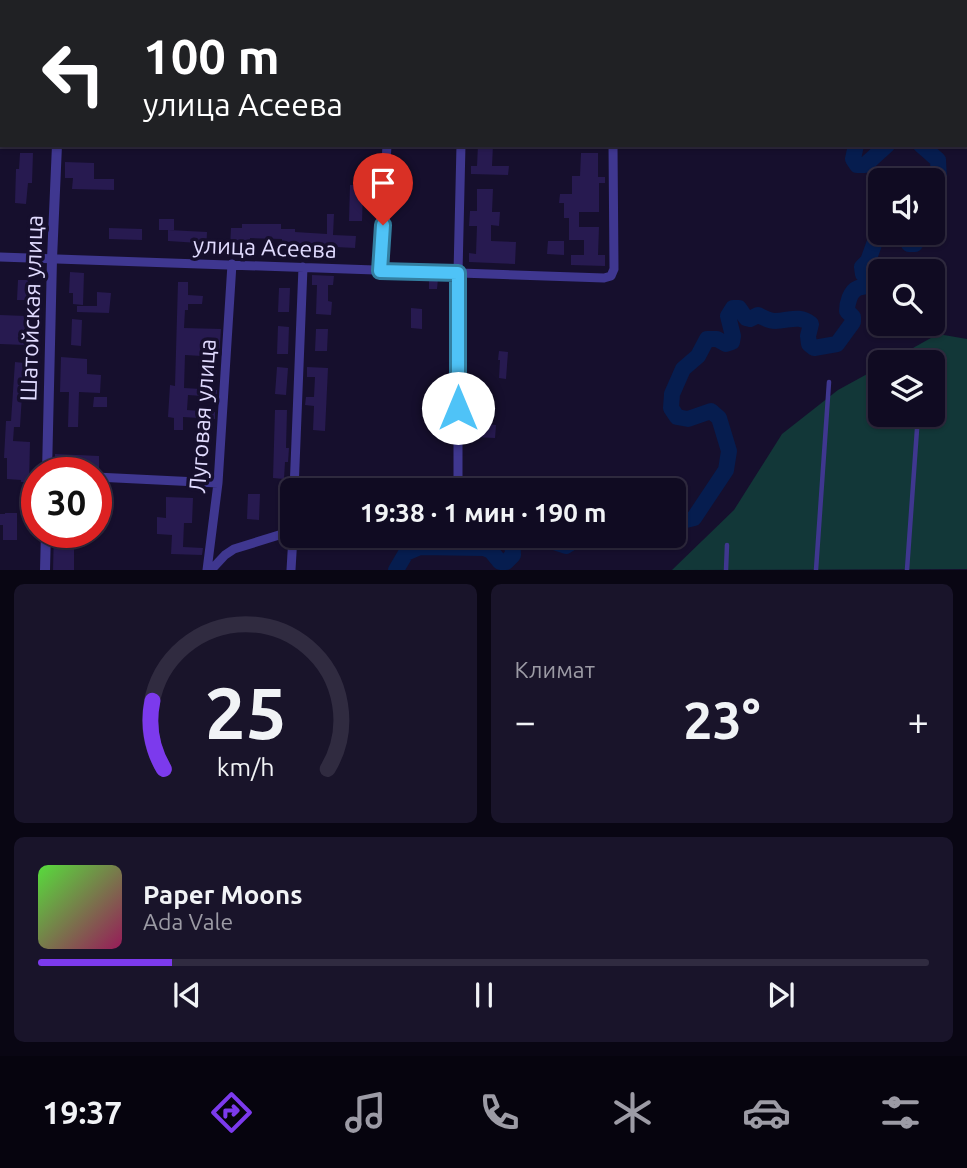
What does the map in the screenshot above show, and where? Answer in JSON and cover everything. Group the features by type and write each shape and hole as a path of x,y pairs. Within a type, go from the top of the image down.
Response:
{"street":[{"name":"Шатойская улица","path":"47,457 57,147"},
{"path":"380,271 387,147"},
{"path":"458,478 461,147"},
{"name":"улица Асеева","path":"0,257 604,278 611,276 614,269 613,147"},
{"name":"Луговая улица","path":"209,569 218,483 232,264"},
{"path":"295,478 303,267"},
{"path":"112,478 218,483"},
{"path":"209,569 234,550 280,537"},
{"path":"45,569 46,548"},
{"path":"291,569 292,548"}],"lane":[{"path":"816,569 829,382"},
{"path":"907,569 917,427"},
{"path":"726,569 727,545"}],"green space":[{"path":"934,336 967,339 967,569 672,570 734,510 782,434 838,390 868,374 868,427 945,427 945,350 909,350"}],"building":[{"path":"478,147 493,147 492,166 509,166 508,175 471,174 471,166 477,166"},
{"path":"20,153 33,153 32,183 28,183 26,204 15,203 16,169 19,169"},
{"path":"581,153 598,153 598,177 605,177 605,183 599,183 599,212 579,212 579,227 599,227 598,255 605,255 605,266 571,265 571,255 584,255 584,240 569,240 569,218 564,218 564,203 559,203 560,194 572,194 572,176 580,176"},
{"path":"65,162 94,163 94,179 114,179 114,190 72,189 73,178 65,178"},
{"path":"350,185 372,185 372,193 363,193 362,221 349,221"},
{"path":"477,189 493,189 492,212 500,212 499,226 491,225 491,241 516,242 515,264 469,262 469,253 476,254 477,226 469,226 470,211 477,211"},
{"path":"327,214 334,214 333,235 356,236 355,248 336,247 336,258 327,257 327,247 282,245 282,239 250,238 250,255 221,255 221,248 230,248 231,228 242,228 242,224 281,224 281,229 327,234"},
{"path":"159,219 174,219 174,230 159,230"},
{"path":"109,228 142,229 142,240 109,239"},
{"path":"168,230 207,232 206,254 199,254 199,243 168,241"},
{"path":"548,241 564,241 564,255 547,254"},
{"path":"70,272 84,273 83,305 73,304 73,293 69,293"},
{"path":"312,275 334,276 333,285 328,285 328,301 332,302 331,315 316,314 317,285 312,285"},
{"path":"424,279 438,279 437,289 429,289 429,281"},
{"path":"18,280 28,280 27,300 17,300"},
{"path":"178,282 188,282 188,295 203,296 202,304 188,304 184,328 221,329 219,357 185,355 184,388 217,390 217,397 188,395 187,410 215,412 215,419 183,417 183,430 174,430 174,418 168,417 170,385 175,386"},
{"path":"279,288 290,288 289,312 278,312"},
{"path":"97,292 111,293 109,313 77,312 77,306 97,306"},
{"path":"411,308 422,309 422,329 411,328"},
{"path":"0,315 26,316 25,345 0,344"},
{"path":"72,319 82,320 81,346 71,345"},
{"path":"278,326 289,327 288,354 277,354"},
{"path":"316,329 328,329 327,351 315,351"},
{"path":"499,351 508,352 506,379 499,378"},
{"path":"61,357 87,359 87,374 101,375 100,393 79,392 78,427 68,427 69,392 60,392"},
{"path":"15,362 24,363 20,427 14,427 13,441 30,442 30,457 21,457 21,480 7,479 7,458 4,458 6,421 11,421"},
{"path":"277,367 288,368 286,395 275,394"},
{"path":"307,367 328,368 325,431 313,430 314,406 305,405 306,397 314,397 315,377 307,377"},
{"path":"94,397 107,397 107,407 93,407"},
{"path":"275,410 287,410 288,462 285,462 284,478 273,478"},
{"path":"475,423 496,425 495,438 474,437"},
{"path":"55,454 99,456 99,457 55,457"},
{"path":"248,494 260,494 259,520 247,519"},
{"path":"166,497 193,498 192,523 184,523 183,547 203,548 202,555 171,554 172,535 157,534 157,517 166,518"},
{"path":"17,513 17,540 3,540 0,514"},
{"path":"54,548 74,548 74,570 53,570"}],"waterway":[{"path":"856,147 853,159 857,165 865,165 885,147"},
{"path":"923,147 938,160 938,168"},
{"path":"686,520 694,518 726,470 729,451 719,418 711,411 688,419 677,417 671,408 672,394 683,369 698,356 707,339 717,339 726,344 732,342 728,316 733,308 739,308 746,318 750,319 758,315 773,321 802,319 811,324 808,336 809,344 814,348 837,344 853,322 853,317 847,311 851,295 858,288 868,285 869,280 863,274 862,267 868,261 874,245"},
{"path":"396,570 406,553 418,548"},
{"path":"484,548 491,551 500,562 506,562 513,555 513,548"}],"route":[{"path":"383,225 380,271 458,273 458,408"}]}
